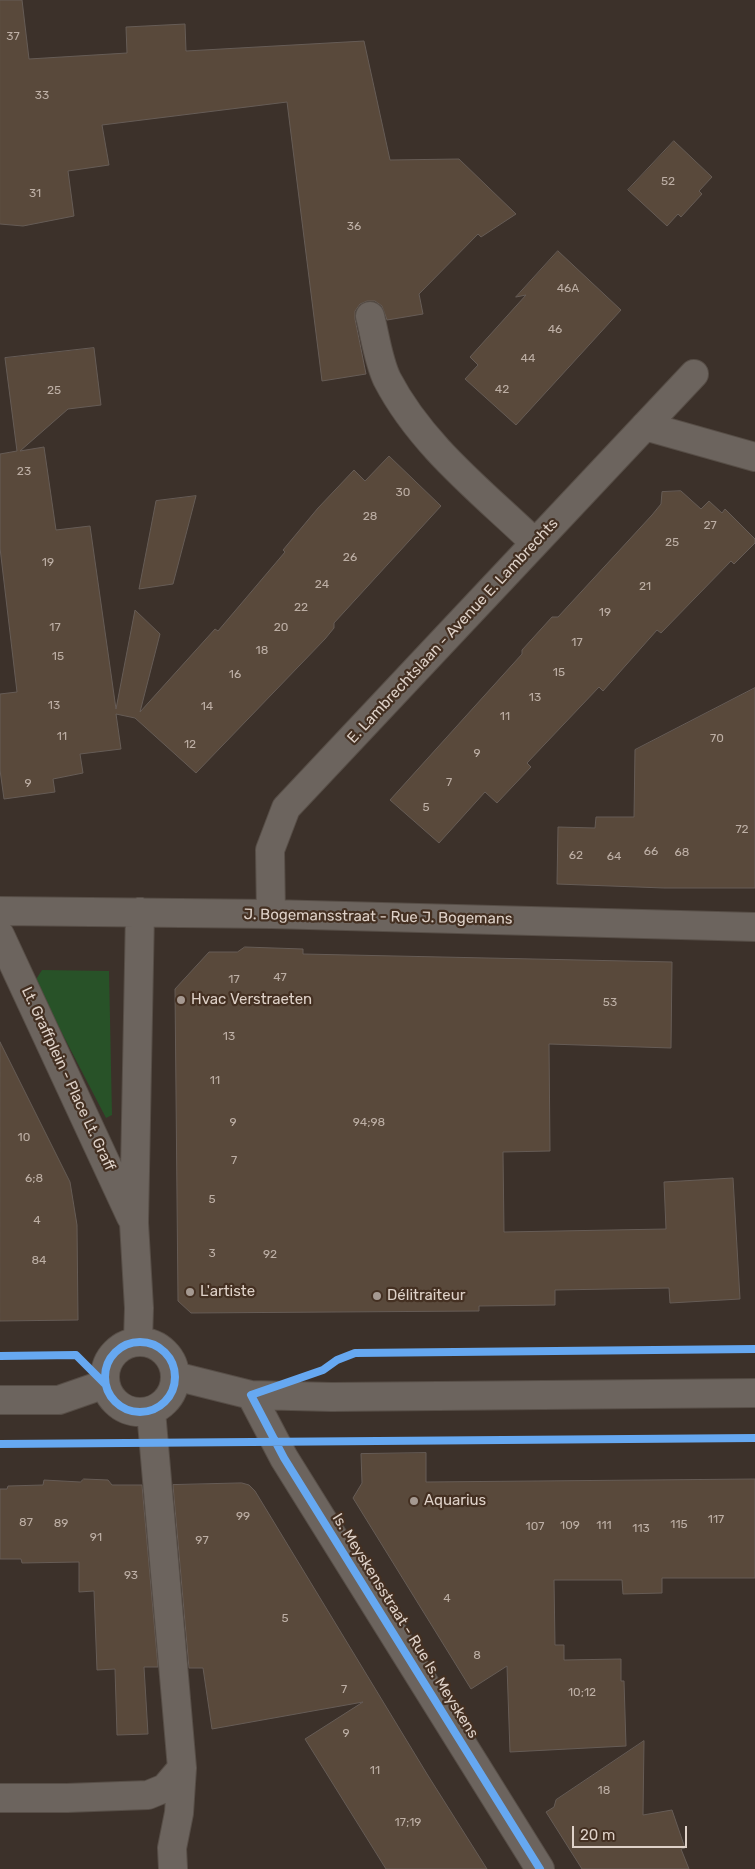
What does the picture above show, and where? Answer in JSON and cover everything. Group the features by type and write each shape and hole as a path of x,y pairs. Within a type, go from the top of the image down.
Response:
{"street":[{"path":"370,316 386,377 409,414 436,449 536,543"},
{"name":"E. Lambrechtslaan - Avenue E. Lambrechts","path":"271,914 270,850 286,808 694,374"},
{"path":"645,426 755,457"},
{"name":"J. Bogemansstraat - Rue J. Bogemans","path":"0,911 271,914 755,927"},
{"name":"Lt. Graffplein - Place Lt. Graff","path":"138,1341 139,1308 134,1223 140,912"},
{"name":"Lt. Graffplein - Place Lt. Graff","path":"0,935 134,1223"},
{"path":"138,1341 148,1342 159,1347 173,1364 175,1376 174,1387 168,1398 151,1411 126,1410 109,1396 105,1384 107,1362 114,1352 125,1344 138,1341"},
{"path":"175,1376 251,1395 332,1397 755,1393"},
{"path":"0,1400 59,1400 105,1384"},
{"name":"Is. Meyskensstraat - Rue Is. Meyskens","path":"251,1395 284,1458 540,1869"},
{"path":"151,1411 182,1768 180,1813 172,1848 173,1869"},
{"path":"0,1798 148,1795 165,1788 182,1768"}],"green space":[{"path":"42,970 109,971 112,1115 106,1118 35,981"}],"building":[{"path":"0,0 22,0 29,59 127,53 126,27 185,24 186,51 364,41 390,160 459,159 516,214 481,237 478,234 419,294 423,314 387,320 382,306 375,301 367,301 360,304 355,311 355,319 366,374 322,381 287,102 102,125 109,165 68,171 74,216 23,226 0,224"},
{"path":"674,141 712,177 699,191 702,194 681,217 678,214 667,226 628,190"},
{"path":"558,251 621,310 516,425 465,379 478,365 470,357 526,295 516,297"},
{"path":"94,348 101,405 68,409 20,451 44,447 56,530 90,526 116,709 135,610 160,634 140,712 215,629 218,631 285,552 283,550 318,508 354,470 365,481 389,456 441,506 334,623 334,628 325,639 196,773 135,718 116,714 121,749 80,754 83,773 53,779 55,792 4,799 0,770 0,694 17,692 0,548 0,454 17,451 5,358"},
{"path":"681,491 701,509 709,501 722,513 725,509 755,539 755,543 734,564 731,561 661,633 657,630 603,691 599,687 527,763 531,767 497,803 485,792 439,843 390,800 522,654 522,650 552,617 558,617 652,515 661,504 662,492"},
{"path":"196,496 173,584 139,589 156,501"},
{"path":"755,688 755,888 664,888 557,884 558,827 595,828 596,817 634,817 635,750"},
{"path":"245,947 303,949 303,954 672,962 671,1048 549,1044 550,1151 503,1152 504,1232 666,1229 664,1182 733,1178 740,1299 670,1303 669,1288 555,1290 555,1305 479,1306 479,1311 191,1313 178,1301 175,989 209,952 237,952"},
{"path":"0,1042 70,1182 77,1225 78,1320 0,1321"},
{"path":"426,1453 426,1482 755,1479 755,1578 662,1578 662,1593 623,1594 622,1580 554,1580 555,1645 564,1645 564,1660 621,1659 621,1681 624,1681 626,1746 510,1752 507,1666 471,1689 353,1498 362,1483 361,1454"},
{"path":"84,1479 108,1480 112,1485 142,1485 158,1667 144,1667 148,1734 117,1735 115,1669 97,1670 94,1591 79,1592 79,1562 22,1563 21,1559 0,1559 0,1489 7,1489 8,1486 43,1485 44,1480 80,1482"},
{"path":"242,1483 249,1485 255,1491 487,1869 386,1869 305,1739 363,1702 212,1729 203,1668 189,1668 173,1485"},
{"path":"644,1741 643,1815 672,1810 685,1848 681,1849 689,1869 582,1869 546,1812 554,1807 556,1800"}],"cycle path":[{"path":"147,1342 160,1348 169,1357 173,1363 175,1377 173,1391 165,1402 154,1410 133,1412 126,1410 115,1402 107,1391 105,1370 107,1363 115,1352 126,1344 147,1342"},
{"path":"540,1869 284,1458 251,1395 323,1370 337,1360 355,1353 755,1349"},
{"path":"0,1356 76,1355 105,1384"},
{"path":"0,1444 755,1438"}],"place":[{"name":"Hvac Verstraeten","path":"181,1000"},
{"name":"L'artiste","path":"190,1292"},
{"name":"Délitraiteur","path":"377,1296"},
{"name":"Aquarius","path":"414,1501"}]}
